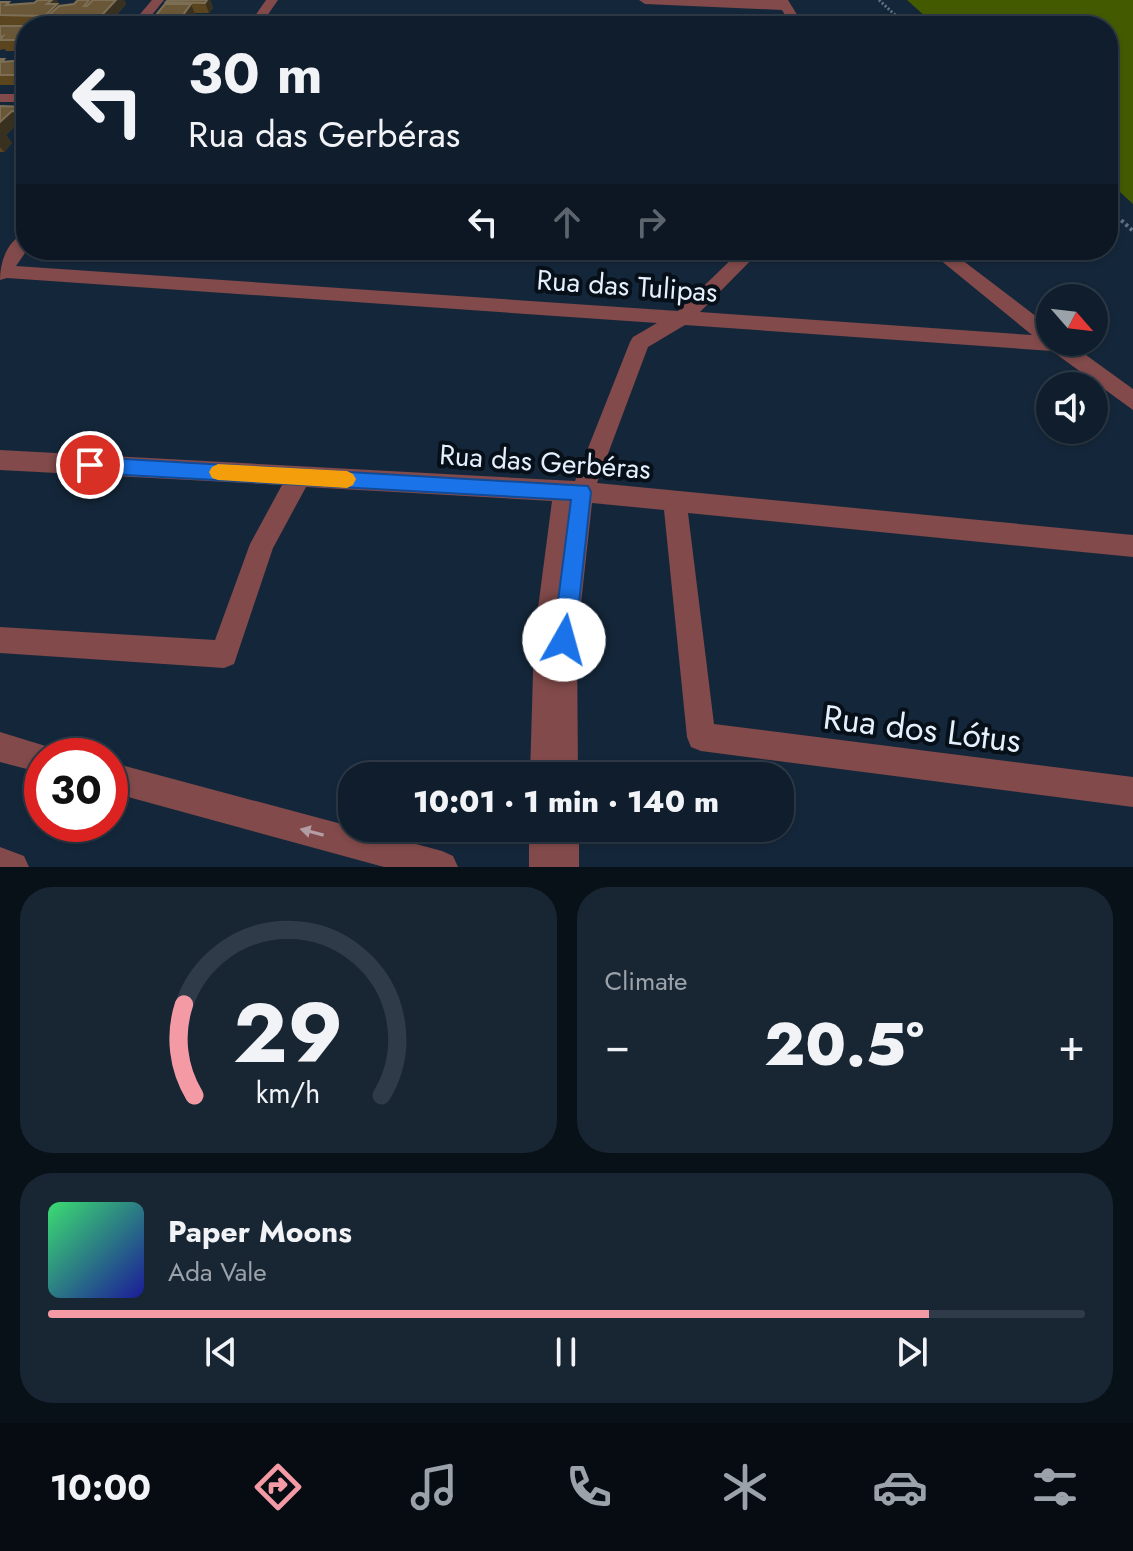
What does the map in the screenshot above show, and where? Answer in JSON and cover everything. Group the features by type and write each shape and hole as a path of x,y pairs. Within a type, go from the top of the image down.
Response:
{"street":[{"path":"144,16 158,0"},
{"path":"645,0 784,3"},
{"path":"1,273 16,253"},
{"path":"545,762 547,639 573,492 640,342 682,318 742,260"},
{"path":"950,260 1036,327"},
{"name":"Rua das Tulipas","path":"1,273 1036,340"},
{"path":"1074,356 1133,401"},
{"name":"Rua das Gerbéras","path":"0,460 573,492 1133,546"},
{"path":"0,640 224,654 262,544 299,477"},
{"path":"563,762 564,640 573,492"},
{"name":"Rua dos Lótus","path":"675,502 701,737 1133,792"},
{"path":"0,747 24,753"},
{"path":"128,782 442,867"},
{"path":"545,842 545,867"},
{"path":"563,842 563,867"},
{"path":"0,863 13,867"}],"path":[{"path":"879,0 896,16"},
{"path":"1118,217 1133,231"}],"green space":[{"path":"907,0 1133,0 1133,204 1118,190 1118,16 925,16"}],"building":[{"path":"52,0 47,4 57,4 45,16 0,15 0,2 9,2 6,5"},
{"path":"78,0 89,0 84,6 87,6 93,0 116,0 101,16 48,16 59,6 74,4"},
{"path":"207,0 205,3 166,2"},
{"path":"165,4 191,4 182,16 155,16"},
{"path":"0,26 16,26 16,40 0,40 3,36 0,37"},
{"path":"0,59 4,59 1,62 16,61 16,75 0,75"},
{"path":"0,106 16,107 16,111 0,122"}],"slow traffic":[{"path":"218,472 347,479"}],"route":[{"path":"90,465 582,492 564,640"}]}
